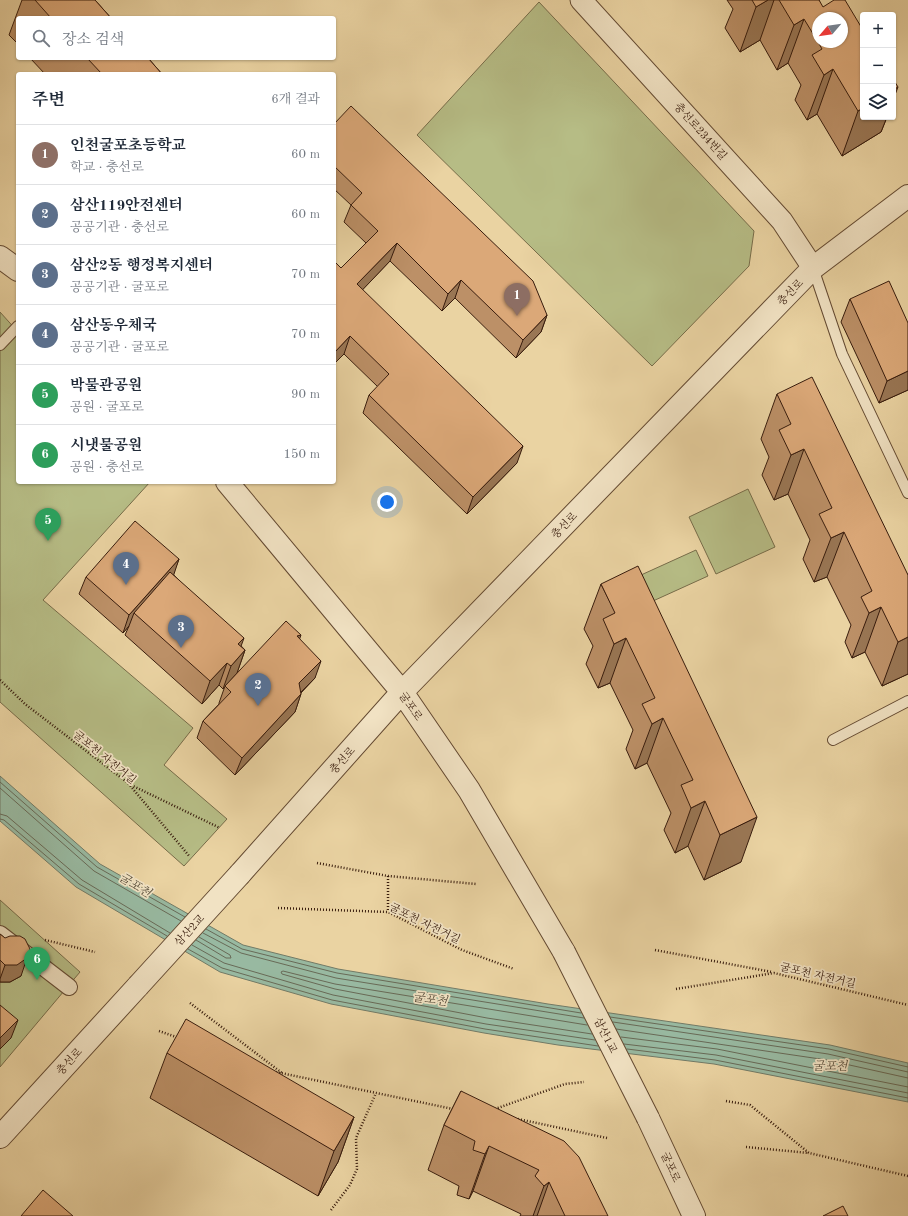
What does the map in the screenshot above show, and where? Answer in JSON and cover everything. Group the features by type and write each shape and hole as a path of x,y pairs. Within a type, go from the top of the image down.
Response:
{"street":[{"name":"충선로234번길","path":"582,0 782,221 813,268"},
{"name":"충선로","path":"240,874 402,692 813,268 908,196"},
{"path":"0,257 16,269"},
{"name":"굴포로","path":"229,484 402,692 468,790 564,952"},
{"name":"삼산2교","path":"138,986 240,874"},
{"path":"0,934 69,987"},
{"name":"삼산1교","path":"564,952 648,1118"},
{"name":"충선로","path":"0,1136 138,986"},
{"name":"굴포로","path":"648,1118 694,1216"}],"lane":[{"path":"813,268 842,354 908,493"},
{"path":"0,345 16,328"},
{"path":"833,740 908,701"}],"path":[{"name":"굴포천 자전거길","path":"0,680 25,704 128,784 190,858"},
{"path":"128,784 220,828"},
{"path":"316,864 388,876 476,884"},
{"path":"388,876 388,912"},
{"name":"굴포천 자전거길","path":"278,908 388,912 462,950 514,969"},
{"path":"43,940 95,952"},
{"path":"655,950 774,973"},
{"name":"굴포천 자전거길","path":"676,989 774,973 908,1005"},
{"path":"190,1003 284,1074"},
{"path":"159,1031 181,1039"},
{"path":"270,1069 284,1074 455,1110"},
{"path":"491,1111 565,1084 584,1082"},
{"path":"331,1210 350,1185 357,1169 356,1138 376,1094"},
{"path":"726,1101 750,1105 809,1153"},
{"path":"517,1119 607,1138"},
{"path":"746,1147 809,1153 908,1176"}],"shaded area":[{"path":"539,2 754,231 749,266 652,366 417,135"},
{"path":"0,312 16,330 16,484 148,484 43,600 193,728 164,765 227,819 184,866 0,702"},
{"path":"748,489 775,547 716,574 689,517"},
{"path":"696,550 708,576 653,601 641,575"},
{"path":"0,900 80,972 0,1067"}],"water":[{"name":"굴포천","path":"0,776 100,864 243,945 338,969 548,1004 830,1045 908,1063 908,1102 714,1064 558,1045 484,1033 331,1004 220,972 76,887 0,821"}],"building":[{"path":"35,0 95,0 109,16 49,16"},
{"path":"752,0 768,0 756,7"},
{"path":"779,0 819,0 823,7 834,0 845,0 860,25 860,110 858,111 833,69 824,75 812,55 821,48 848,48 848,12 812,12 812,32 804,19 794,25"},
{"path":"89,60 150,60 160,72 100,72"},
{"path":"351,106 533,281 547,315 523,340 461,280 448,294 397,243 357,284 523,446 473,497 369,395 389,374 350,336 336,351 336,263 341,268 378,231 351,205 362,193 336,168 336,122"},
{"path":"889,281 908,323 908,371 887,381 850,299"},
{"path":"812,377 908,575 908,637 898,642 881,607 869,613 861,597 872,591 844,532 831,538 819,514 832,508 804,449 791,455 779,430 791,424 777,394"},
{"path":"135,521 179,559 129,615 86,577"},
{"path":"638,566 757,817 720,835 705,801 691,808 681,785 693,780 663,718 652,724 642,704 655,698 626,638 614,644 603,619 615,613 601,584"},
{"path":"170,572 244,638 238,644 245,650 231,666 227,663 210,681 134,613"},
{"path":"286,621 301,635 297,636 321,661 299,683 301,694 242,758 203,721 231,692 225,686"},
{"path":"0,934 5,938 10,936 20,936 25,939 30,949 27,958 17,965 5,965 0,960"},
{"path":"0,1005 18,1020 0,1038"},
{"path":"186,1019 354,1117 334,1151 167,1053"},
{"path":"461,1091 564,1141 579,1157 608,1216 565,1216 549,1182 544,1186 535,1176 539,1170 489,1146 485,1154 473,1150 475,1141 444,1125"},
{"path":"43,1190 73,1216 21,1216"},
{"path":"843,1206 848,1216 823,1216"}],"place":[{"name":"인천굴포초등학교","path":"517,316"},
{"name":"박물관공원","path":"48,541"},
{"name":"삼산동우체국","path":"126,585"},
{"name":"삼산2동 행정복지센터","path":"181,648"},
{"name":"삼산119안전센터","path":"258,706"},
{"name":"시냇물공원","path":"37,980"}]}
